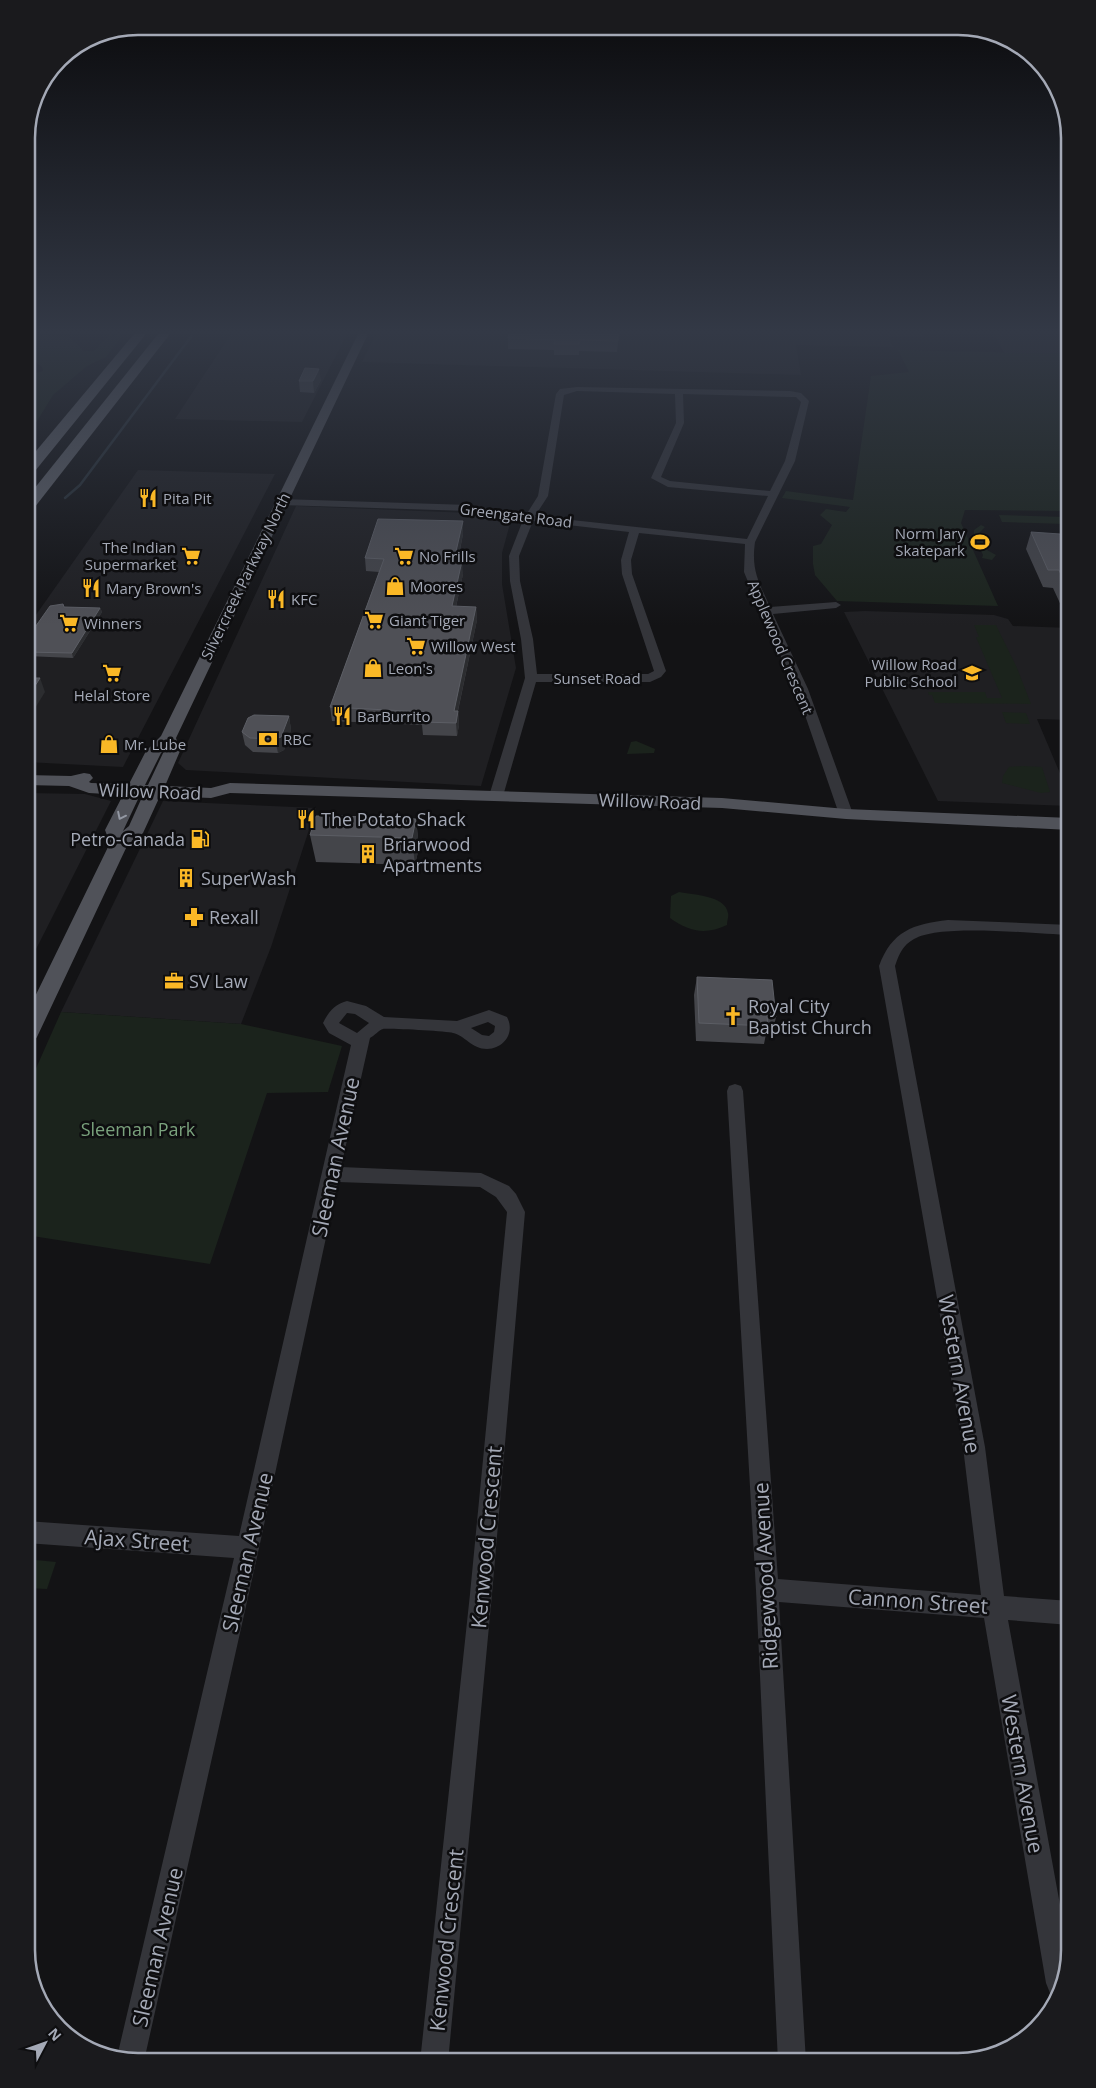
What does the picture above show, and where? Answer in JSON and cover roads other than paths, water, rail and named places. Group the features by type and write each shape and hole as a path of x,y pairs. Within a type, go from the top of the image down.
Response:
{"highway":[{"path":"35,462 60,431"},
{"path":"35,498 87,431"}],"main road":[{"name":"Silvercreek Parkway North","path":"119,843 114,830 154,751 168,738 315,431"},
{"name":"Silvercreek Parkway North","path":"35,1018 119,843 137,829 172,750 168,738"},
{"name":"Willow Road","path":"35,780 71,781 89,788 137,784 157,785 211,793 230,788 722,803 846,814 1061,824"}],"street":[{"name":"Applewood Crescent","path":"496,796 531,678 527,639 515,580 514,556 529,518 543,496 554,431"},
{"path":"676,431 656,478 668,484 772,494"},
{"name":"Applewood Crescent","path":"797,431 790,461 772,494 750,542 748,556 749,572 802,688 846,814"},
{"name":"Greengate Road","path":"281,502 469,508 529,518 750,542"},
{"name":"Sunset Road","path":"531,678 650,678 657,675 660,671 627,574 626,560 634,530"},
{"path":"765,610 836,605"},
{"name":"Western Avenue","path":"1058,1973 994,1607 974,1447 887,966 890,953 896,945 906,936 930,927 948,925 1061,930"},
{"path":"380,1023 364,1034 360,1042 335,1029 331,1023 338,1011 346,1007 354,1007 363,1010 380,1023 458,1027"},
{"name":"Sleeman Avenue","path":"132,2053 248,1548 360,1042"},
{"name":"Ridgewood Avenue","path":"735,1091 767,1590 792,2053"},
{"name":"Kenwood Crescent","path":"331,1174 481,1180 498,1187 510,1198 516,1212 480,1603 435,2053"},
{"name":"Ajax Street","path":"35,1533 248,1548"},
{"name":"Cannon Street","path":"767,1590 1061,1611"}],"waterway":[{"path":"65,498 80,485 120,431"}],"place":[{"name":"Pita Pit","path":"148,498"},
{"name":"Norm Jary Skatepark","path":"980,542"},
{"name":"The Indian Supermarket","path":"191,556"},
{"name":"No Frills","path":"404,556"},
{"name":"Moores","path":"395,586"},
{"name":"Mary Brown's","path":"91,588"},
{"name":"KFC","path":"276,599"},
{"name":"Giant Tiger","path":"374,620"},
{"name":"Winners","path":"69,623"},
{"name":"Willow West","path":"416,646"},
{"name":"Leon's","path":"373,668"},
{"name":"Helal Store","path":"112,673"},
{"name":"Willow Road Public School","path":"972,673"},
{"name":"BarBurrito","path":"342,716"},
{"name":"RBC","path":"268,739"},
{"name":"Mr. Lube","path":"109,744"},
{"name":"The Potato Shack","path":"306,819"},
{"name":"Petro-Canada","path":"200,839"},
{"name":"Briarwood Apartments","path":"368,854"},
{"name":"SuperWash","path":"186,878"},
{"name":"Rexall","path":"194,917"},
{"name":"SV Law","path":"174,981"},
{"name":"Royal City Baptist Church","path":"733,1016"}],"park label":[{"name":"Sleeman Park","path":"138,1129"}]}
